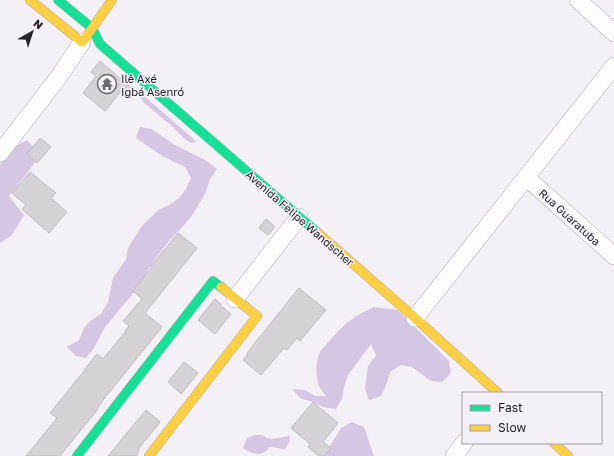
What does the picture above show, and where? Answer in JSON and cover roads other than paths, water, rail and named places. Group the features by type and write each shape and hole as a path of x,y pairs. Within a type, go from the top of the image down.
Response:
{"street":[{"path":"30,0 82,42 100,44"},
{"name":"Avenida Felipe Wandscher","path":"58,0 92,28 100,44 415,318 497,392"},
{"path":"0,153 58,78 112,0"},
{"path":"578,0 614,33"},
{"path":"415,318 614,66"},
{"name":"Rua Guaratuba","path":"526,177 614,256"},
{"path":"234,299 299,217"},
{"path":"77,456 213,281 257,316 148,456"},
{"path":"454,456 463,444"},
{"path":"555,444 568,456"}],"place":[{"name":"Ilê Axé Igbá Asenró","path":"107,84"}]}
